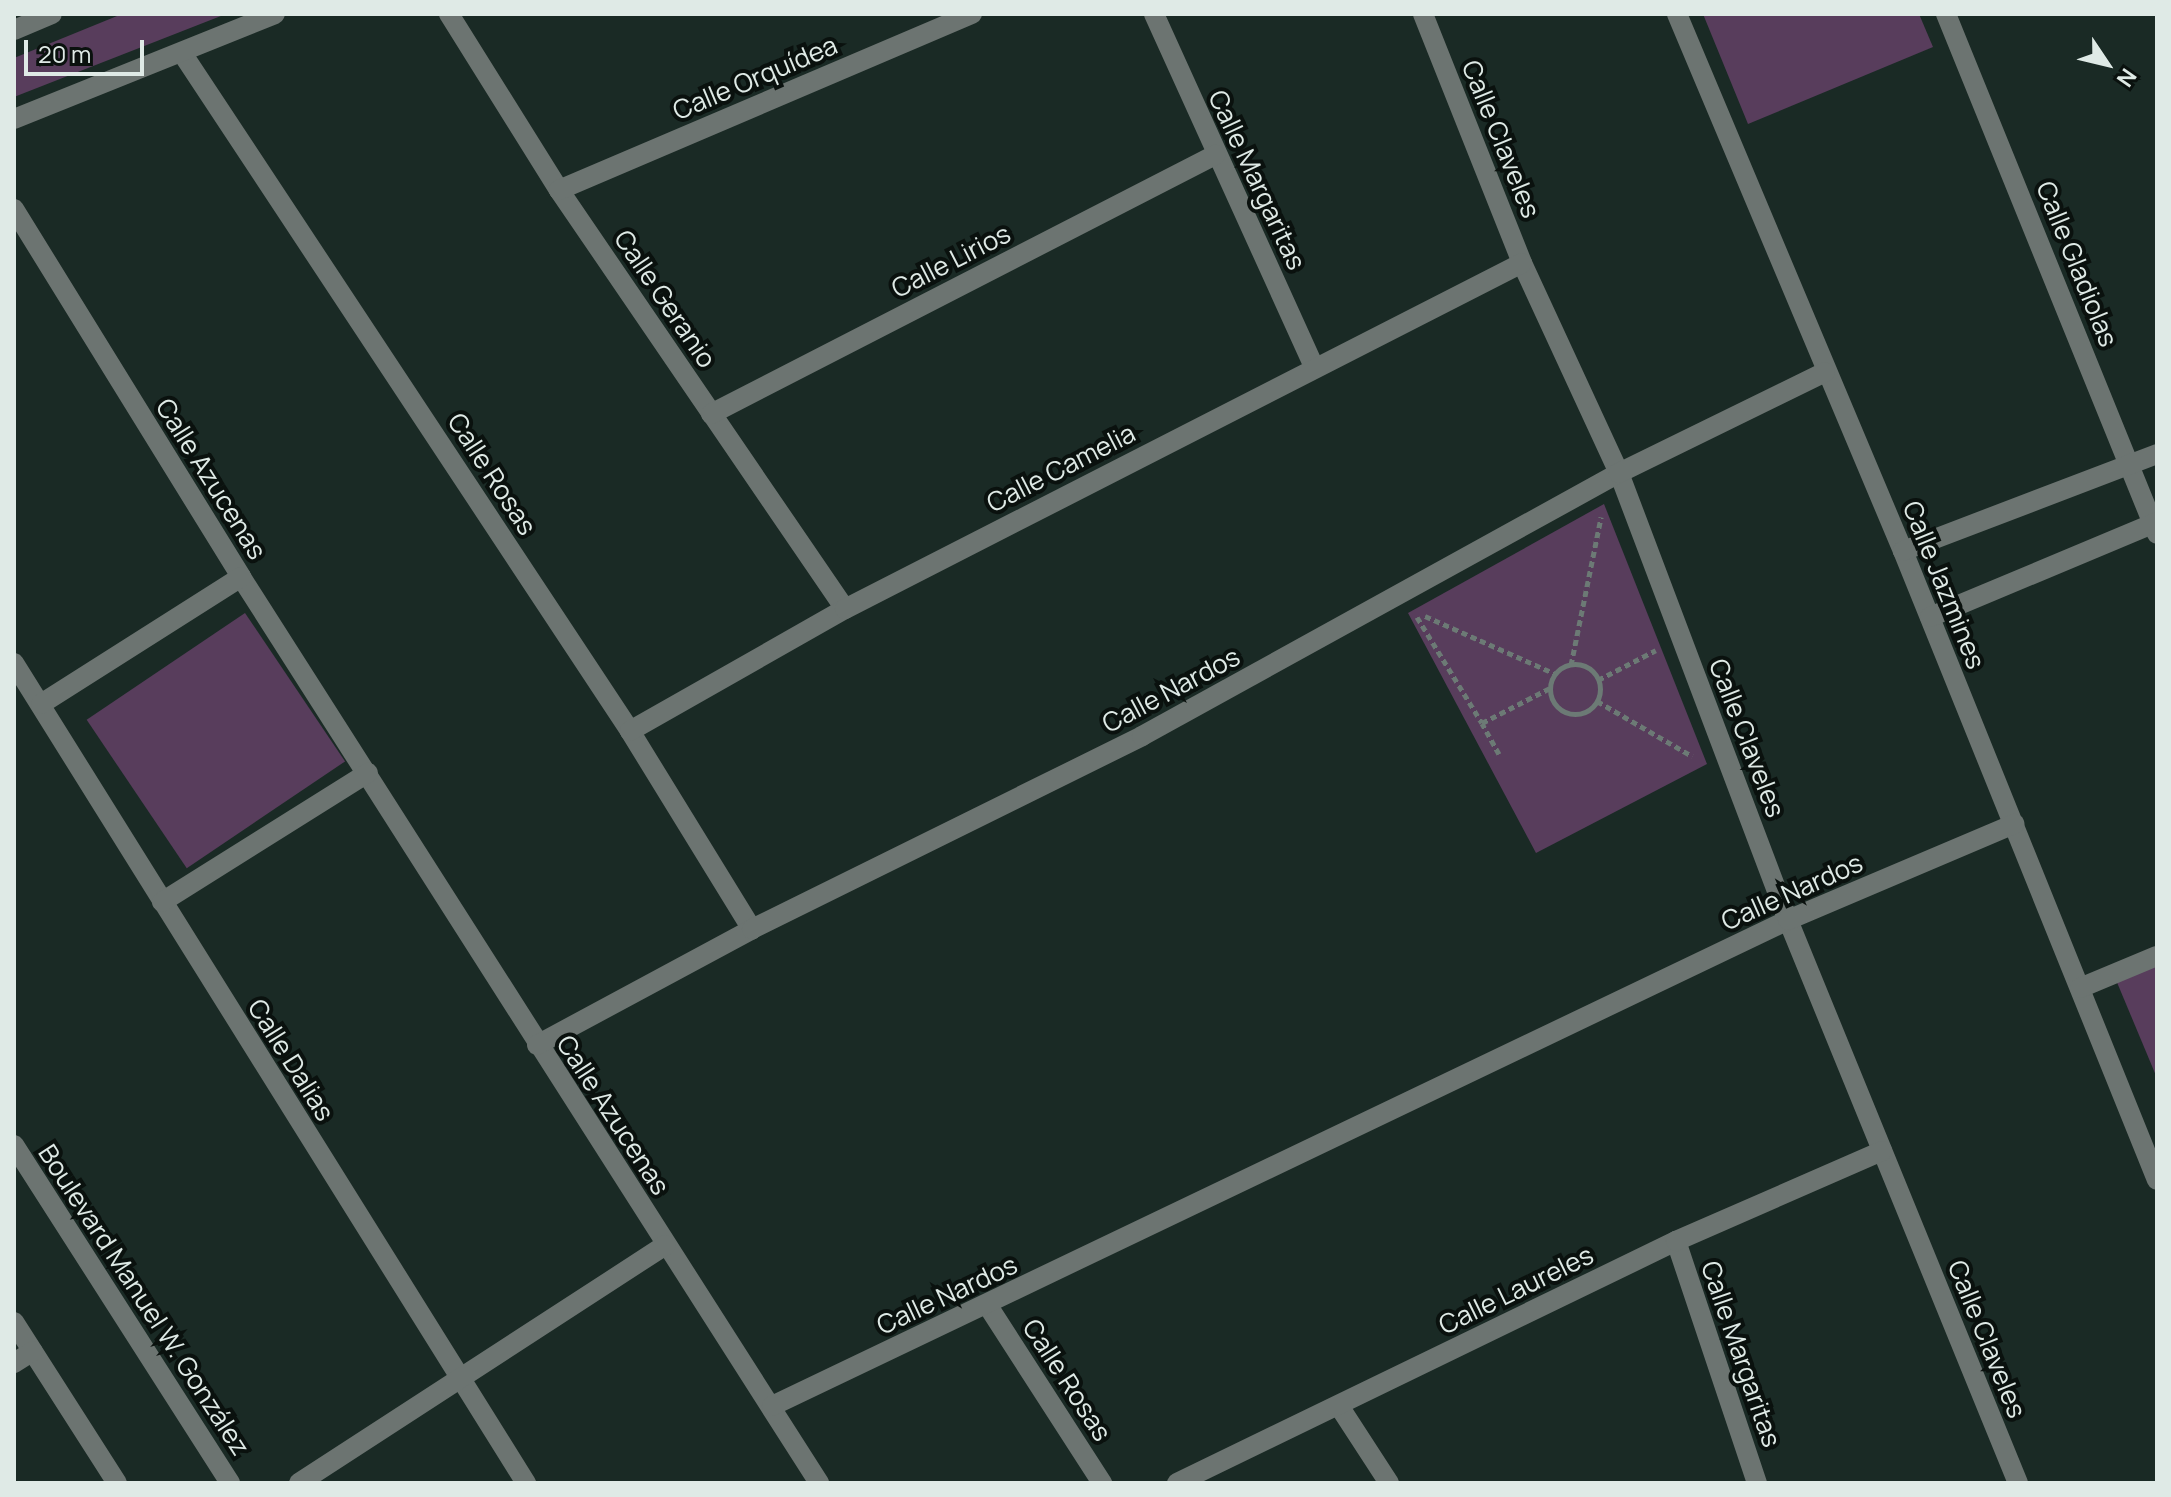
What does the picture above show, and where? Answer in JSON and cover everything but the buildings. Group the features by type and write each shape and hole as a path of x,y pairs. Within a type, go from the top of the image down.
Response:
{"street":[{"path":"14,30 52,14"},
{"path":"14,119 275,14"},
{"name":"Calle Geranio","path":"449,14 559,190 845,609"},
{"name":"Calle Orquídea","path":"559,190 972,14"},
{"name":"Calle Margaritas","path":"1154,14 1215,155 1314,367"},
{"name":"Calle Claveles","path":"1423,14 1522,263 1619,473 1788,920 2018,1483"},
{"name":"Calle Jazmines","path":"1677,14 1825,372 1903,551 2157,1180"},
{"name":"Calle Gladiolas","path":"1946,14 2155,526"},
{"name":"Calle Rosas","path":"182,53 630,731 752,929"},
{"name":"Calle Lirios","path":"711,414 1215,155"},
{"name":"Calle Azucenas","path":"14,209 241,577 819,1483"},
{"name":"Calle Camelia","path":"630,731 845,609 1522,263"},
{"name":"Calle Nardos","path":"537,1045 752,929 1142,736 1619,473 1825,372"},
{"path":"1903,551 2157,454"},
{"path":"1930,617 2155,526"},
{"path":"41,704 241,577"},
{"name":"Calle Dalias","path":"14,663 458,1379 526,1483"},
{"path":"162,902 368,773"},
{"name":"Calle Nardos","path":"772,1406 988,1306 1788,920 2014,824"},
{"path":"2080,988 2157,956"},
{"name":"Boulevard Manuel W. González","path":"14,1145 230,1483"},
{"name":"Calle Laureles","path":"1177,1483 1676,1241 1882,1151"},
{"name":"Calle Margaritas","path":"1676,1241 1757,1483"},
{"path":"299,1483 665,1245"},
{"name":"Calle Rosas","path":"988,1306 1102,1483"},
{"path":"14,1322 117,1483"},
{"path":"14,1363 33,1351"},
{"path":"1339,1406 1389,1483"}],"path":[{"path":"1590,512 1604,504"},
{"path":"1604,504 1609,519"},
{"path":"1571,665 1604,504"},
{"path":"1499,754 1414,611 1556,674"},
{"path":"1655,633 1667,662"},
{"path":"1598,680 1661,648"},
{"path":"1571,665 1587,668 1598,680 1597,701 1585,712 1568,714 1554,705 1550,688 1556,674 1571,665"},
{"path":"1482,723 1550,688"},
{"path":"1597,701 1707,764"}],"shaded area":[{"path":"122,14 226,14 14,97 14,58"},
{"path":"1703,14 1919,14 1933,47 1748,124"},
{"path":"1604,504 1707,764 1536,853 1408,613"},
{"path":"245,613 345,761 187,868 87,720"},
{"path":"2157,964 2157,1078 2116,980"}]}
